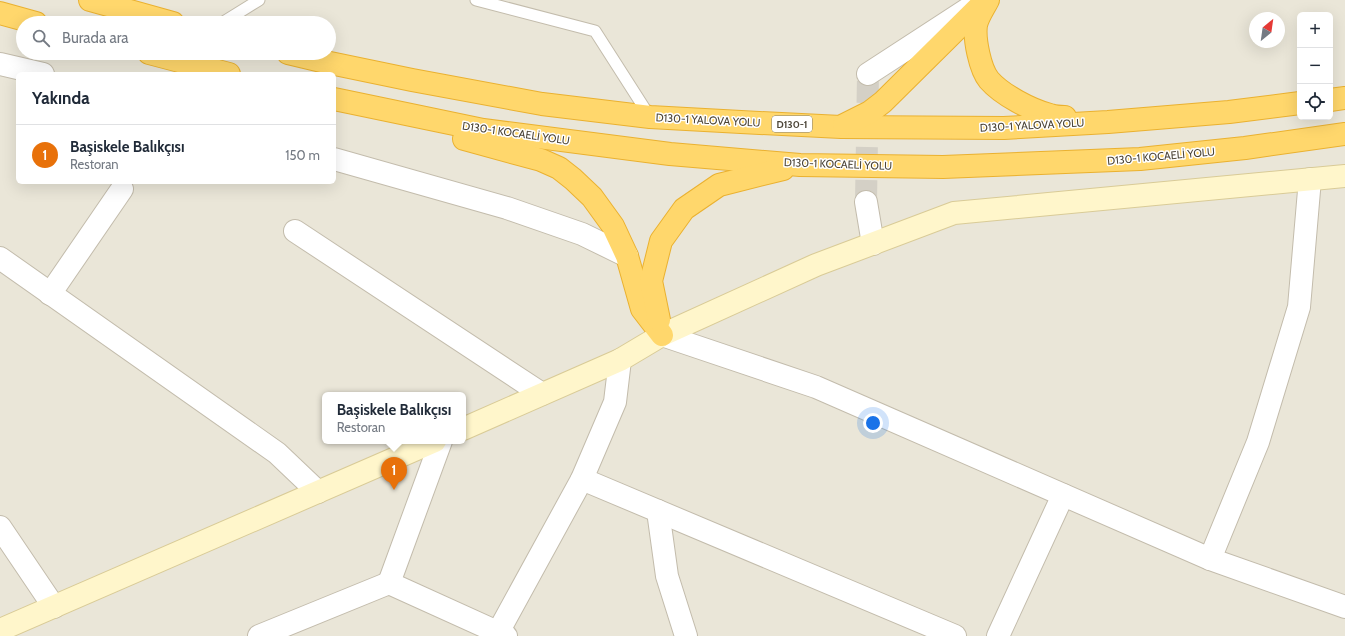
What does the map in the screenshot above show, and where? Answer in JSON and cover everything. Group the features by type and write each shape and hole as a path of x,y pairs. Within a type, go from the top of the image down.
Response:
{"highway":[{"path":"987,0 976,26 979,60 989,80 1005,93 1027,107 1051,116 1108,122"},
{"path":"841,127 870,112 883,102 987,0"},
{"path":"103,2 150,16"},
{"path":"0,13 16,17"},
{"path":"176,60 221,72"},
{"name":"D130-1 YALOVA YOLU","path":"317,60 542,104 650,117 841,127 1004,128 1108,122 1229,112 1297,103"},
{"path":"1333,100 1345,98"},
{"name":"D130-1 KOCAELİ YOLU","path":"336,99 483,130 670,154 800,165 944,167 1140,159 1245,148 1345,134"},
{"path":"336,103 364,113 541,160 559,168 574,179 592,197 613,226 627,256 642,309 662,335"},
{"path":"662,335 651,280 661,241 684,209 719,184 800,165"}],"main road":[{"path":"466,428 620,360 662,335 816,265 954,213 1345,176"},
{"path":"8,630 54,607 428,444"}],"street":[{"path":"868,74 982,0"},
{"path":"0,64 34,72"},
{"path":"336,160 507,208 582,234 627,256"},
{"path":"1210,559 1258,442 1299,306 1310,179"},
{"path":"50,294 122,189"},
{"path":"866,202 873,244"},
{"path":"296,232 542,394"},
{"path":"0,258 277,453 318,492"},
{"path":"662,335 816,387 1210,559 1345,607"},
{"path":"259,636 389,583 500,635 582,479 615,402 620,360"},
{"path":"389,583 440,444"},
{"path":"582,479 955,636"},
{"path":"998,636 1063,495"},
{"path":"658,511 667,576 686,636"},
{"path":"0,527 54,607"}],"lane":[{"path":"233,16 259,0"},
{"path":"476,0 595,32 650,117"}],"shaded area":[{"path":"0,0 1345,0 1345,636 0,636"}],"tunnel":[{"path":"866,202 868,74"}],"place":[{"name":"Başiskele Balıkçısı","path":"394,490"}]}
